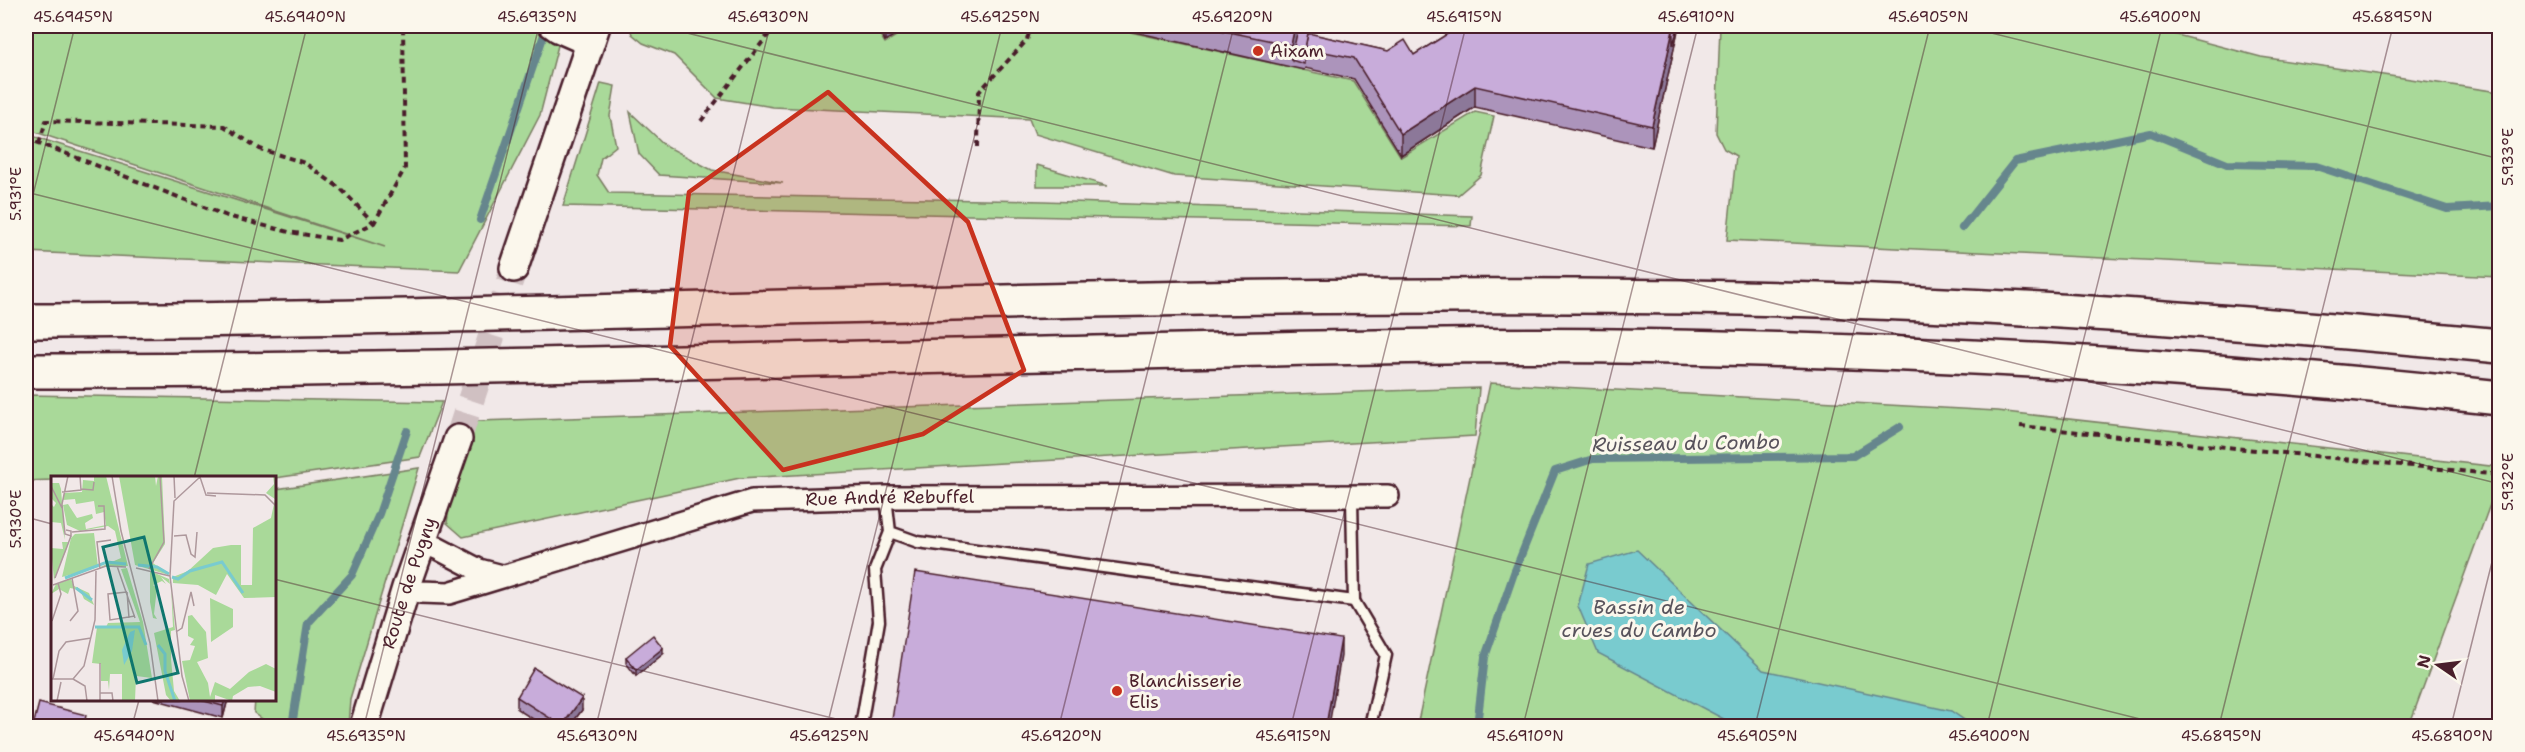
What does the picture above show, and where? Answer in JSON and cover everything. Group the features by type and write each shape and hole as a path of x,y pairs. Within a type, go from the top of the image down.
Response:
{"highway":[{"path":"26,321 227,320 1224,298 1744,298 2027,307 2197,319 2499,346"},
{"path":"26,371 678,362 1344,348 1611,346 1892,352 2058,360 2356,383 2499,398"}],"street":[{"path":"514,268 592,35 553,28"},
{"name":"Route de Pugny","path":"364,726 406,588 458,439"},
{"name":"Rue André Rebuffel","path":"406,588 420,592 449,593 752,501 886,497 1352,498 1388,496"},
{"path":"423,543 479,570 503,576"}],"lane":[{"path":"861,726 879,621 875,570 890,532 886,497"},
{"path":"1352,498 1354,601 1386,654 1370,726"},
{"path":"890,532 918,542 1354,601"}],"path":[{"path":"26,138 227,216 289,232 339,240 374,223 405,168 403,26"},
{"path":"701,121 775,26"},
{"path":"978,147 979,92 1028,40 1031,26"},
{"path":"39,143 46,121 224,126 260,150 305,163 341,189 374,223"},
{"path":"2020,426 2499,475"}],"highlighted area":[{"path":"828,92 968,222 1024,370 923,434 783,470 670,346 689,192"}],"green space":[{"path":"26,26 563,26 540,115 459,271 26,252 26,134 385,247 26,129"},
{"path":"629,26 874,26 885,43 912,26 1103,26 1353,81 1401,157 1475,112 1494,116 1481,175 1458,195 1174,176 1035,134 1029,119 773,107 717,98 674,55 643,43 632,34"},
{"path":"1720,26 2143,26 2261,57 2499,92 2499,277 1727,240 1736,156 1724,149 1716,133"},
{"path":"601,83 615,86 610,116 616,146 601,158 597,175 609,193 1044,201 1472,216 1471,226 563,206"},
{"path":"630,112 666,146 712,170 783,183 659,175 639,154"},
{"path":"1037,165 1107,186 1037,186"},
{"path":"1490,383 1997,411 2499,467 2499,480 2409,726 1417,726"},
{"path":"1479,388 1475,436 740,478 463,537 447,523 451,494 477,421"},
{"path":"26,395 442,402 420,457 276,478 276,476 51,476 51,480 26,481"},
{"path":"419,468 350,699 348,726 272,726 254,713 255,701 276,701 276,489"}],"water":[{"name":"Bassin de crues du Cambo","path":"1637,550 1763,670 1951,711 1973,726 1737,726 1598,653 1578,606 1589,564"}],"building":[{"path":"1201,26 1295,26 1291,45"},
{"path":"1460,26 1668,26 1668,29 1673,30 1652,126 1475,86 1401,134 1354,58 1305,48 1308,33 1388,51 1405,40 1414,55"},
{"path":"1298,29 1311,32 1308,33 1304,64 1291,60"},
{"path":"1673,30 1677,31 1673,45"},
{"name":"Blanchisserie Elis","path":"915,572 1341,639 1326,726 891,726"},
{"path":"653,635 663,648 636,670 626,657"},
{"path":"534,668 582,698 562,726 517,697"},
{"path":"204,701 224,701 223,706"},
{"path":"39,703 86,715 84,726 33,726"}],"waterway":[{"path":"480,220 547,26"},
{"path":"1962,228 2015,161 2151,133 2227,164 2316,166 2447,209 2500,206"},
{"name":"Ruisseau du Combo","path":"1477,726 1485,657 1514,573 1555,471 1593,459 1853,456 1900,427"},
{"path":"292,726 308,623 352,575 379,514 407,431"}],"tunnel":[{"path":"458,439 514,268"}],"place":[{"name":"Aixam","path":"1258,51"},
{"name":"Blanchisserie Elis","path":"1117,691"}]}
